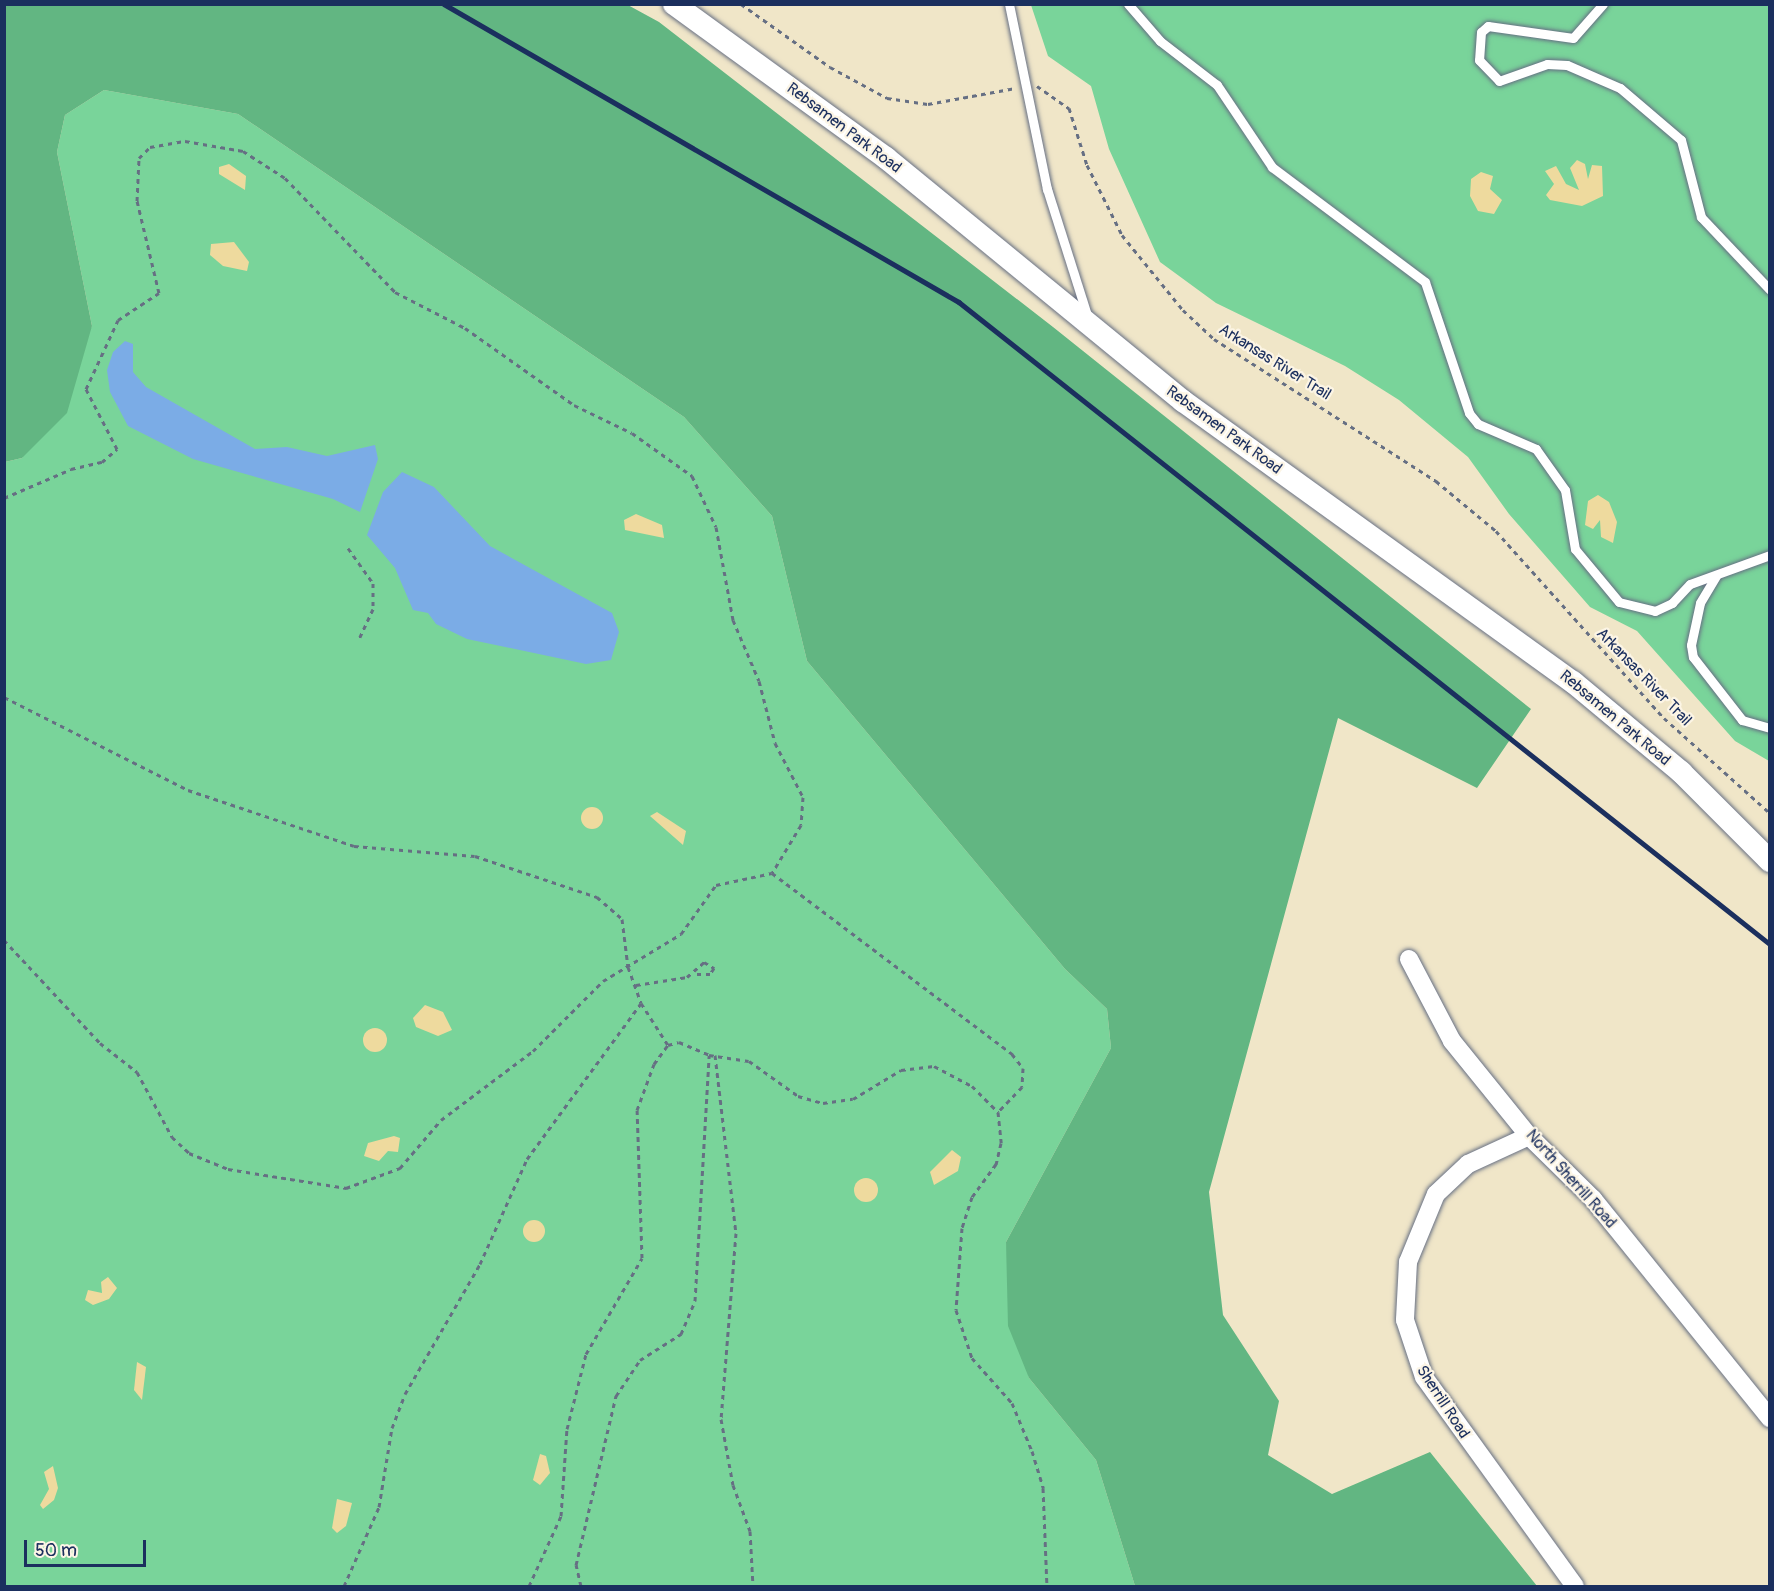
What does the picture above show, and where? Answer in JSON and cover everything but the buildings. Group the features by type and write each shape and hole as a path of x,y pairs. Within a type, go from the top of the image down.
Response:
{"street":[{"name":"Rebsamen Park Road","path":"674,4 886,158 1183,401 1573,682 1681,772 1770,861"},
{"name":"North Sherrill Road","path":"1409,959 1452,1041 1529,1136 1593,1200 1770,1418"},
{"name":"Sherrill Road","path":"1529,1136 1468,1164 1436,1194 1408,1262 1405,1320 1424,1377 1575,1587"}],"lane":[{"path":"1009,4 1024,86 1047,189 1078,274 1090,326"},
{"path":"1128,4 1160,41 1217,85 1272,167 1425,282 1469,413 1478,424 1536,449 1565,490 1575,549 1619,602 1655,611 1672,603 1690,584 1716,576 1739,562 1770,555"},
{"path":"1603,4 1573,38 1488,26 1481,32 1479,60 1499,81 1547,64 1567,65 1620,88 1681,140 1701,217 1770,291"},
{"path":"1716,576 1700,603 1691,645 1694,657 1742,720 1770,728"}],"path":[{"name":"Arkansas River Trail","path":"741,4 830,67 887,98 927,104 1024,86 1043,86 1069,108 1087,165 1122,235 1183,310 1214,339 1436,481 1496,531 1657,711 1770,813"},
{"path":"4,498 71,469 102,462 117,449 86,389 118,320 159,293 136,194 134,175 142,154 185,141 243,151 285,178 395,292 465,328 574,405 632,433 692,476 716,526 733,620 759,681 775,743 803,796 801,825 771,873 716,885 681,934 603,981 533,1051 441,1120 400,1168 372,1183 346,1188 228,1169 189,1153 172,1137 137,1072 100,1043 4,940"},
{"path":"348,548 373,583 373,609 358,641"},
{"path":"4,697 188,790 354,846 475,856 597,897 622,919 628,967 641,1003 668,1045"},
{"path":"771,873 1012,1054 1023,1068 1022,1087 998,1112"},
{"path":"636,985 693,974 710,974 714,968 704,962 693,974"},
{"path":"344,1587 379,1508 392,1428 405,1394 480,1264 527,1159 641,1003"},
{"path":"668,1045 690,1044 709,1055 749,1061 798,1096 838,1103 901,1070 934,1066 972,1086 998,1112 1000,1152 972,1197 962,1228 957,1310 972,1358 1012,1403 1032,1451 1043,1488 1047,1587"},
{"path":"529,1587 561,1516 567,1429 586,1354 642,1258 637,1110 648,1077 668,1045"},
{"path":"581,1587 578,1554 616,1396 640,1360 681,1334 695,1301 709,1055"},
{"path":"715,1055 736,1233 721,1419 733,1485 750,1531 753,1587"}],"green space":[{"path":"626,4 659,22 1053,327 1531,709 1477,788 1338,718 1209,1192 1223,1315 1279,1401 1268,1455 1332,1494 1430,1452 1537,1586 1135,1586 1096,1460 1029,1378 1008,1326 1006,1242 1111,1048 1107,1009 1065,969 807,661 772,516 684,417 238,114 104,90 65,115 57,152 92,326 67,413 22,458 5,462 5,5"},
{"path":"1031,5 1769,5 1769,761 1735,741 1637,631 1590,607 1509,514 1468,457 1399,400 1345,366 1216,303 1160,262 1109,149 1091,86 1048,56"},
{"path":"104,90 238,114 684,417 772,516 807,661 1065,969 1107,1009 1111,1048 1006,1242 1029,1378 1096,1460 1135,1586 5,1586 5,462 22,458 92,326 57,152 65,115"}],"sand":[{"path":"1577,160 1585,164 1588,179 1592,165 1602,166 1603,196 1582,206 1550,200 1546,195 1554,184 1545,171 1556,166 1566,184 1579,190 1570,168"},
{"path":"229,164 246,176 245,190 219,174 219,167"},
{"path":"1481,172 1493,176 1490,189 1502,200 1494,214 1478,211 1470,196 1471,179"},
{"path":"234,242 249,262 247,271 223,266 210,255 211,244"},
{"path":"1598,495 1609,502 1617,522 1613,543 1601,537 1600,520 1593,529 1585,525 1588,501"},
{"path":"636,514 662,525 664,538 625,530 624,520"},
{"path":"592,807 600,810 603,818 600,826 592,829 584,826 581,818 584,810"},
{"path":"657,812 686,831 683,845 650,816"},
{"path":"425,1005 443,1012 452,1030 438,1036 416,1027 413,1018"},
{"path":"375,1028 380,1029 386,1035 386,1045 380,1051 375,1052 370,1051 364,1045 363,1040 364,1035 370,1029"},
{"path":"394,1136 400,1138 398,1152 388,1151 379,1161 364,1156 368,1143"},
{"path":"952,1150 961,1157 958,1171 934,1185 930,1172"},
{"path":"866,1178 874,1182 878,1190 874,1198 866,1202 858,1198 854,1190 858,1182"},
{"path":"534,1220 542,1223 545,1231 542,1239 534,1242 526,1239 523,1231 526,1223"},
{"path":"108,1277 117,1288 109,1299 93,1305 85,1300 88,1290 102,1293 101,1282"},
{"path":"137,1362 146,1367 142,1400 134,1390"},
{"path":"540,1454 546,1456 550,1473 540,1485 533,1480"},
{"path":"53,1466 58,1488 54,1500 43,1509 40,1505 49,1489 44,1472"},
{"path":"337,1499 352,1503 346,1526 337,1533 332,1528"}],"water":[{"path":"125,341 133,344 133,372 146,387 255,449 287,447 327,456 375,445 378,459 360,512 333,499 193,459 128,426 110,392 107,370 113,352"},
{"path":"402,472 434,487 490,546 612,613 619,632 611,660 586,664 467,639 436,624 428,613 413,610 395,568 367,535 383,492"}],"railway":[{"path":"444,4 959,302 1770,944"}]}
